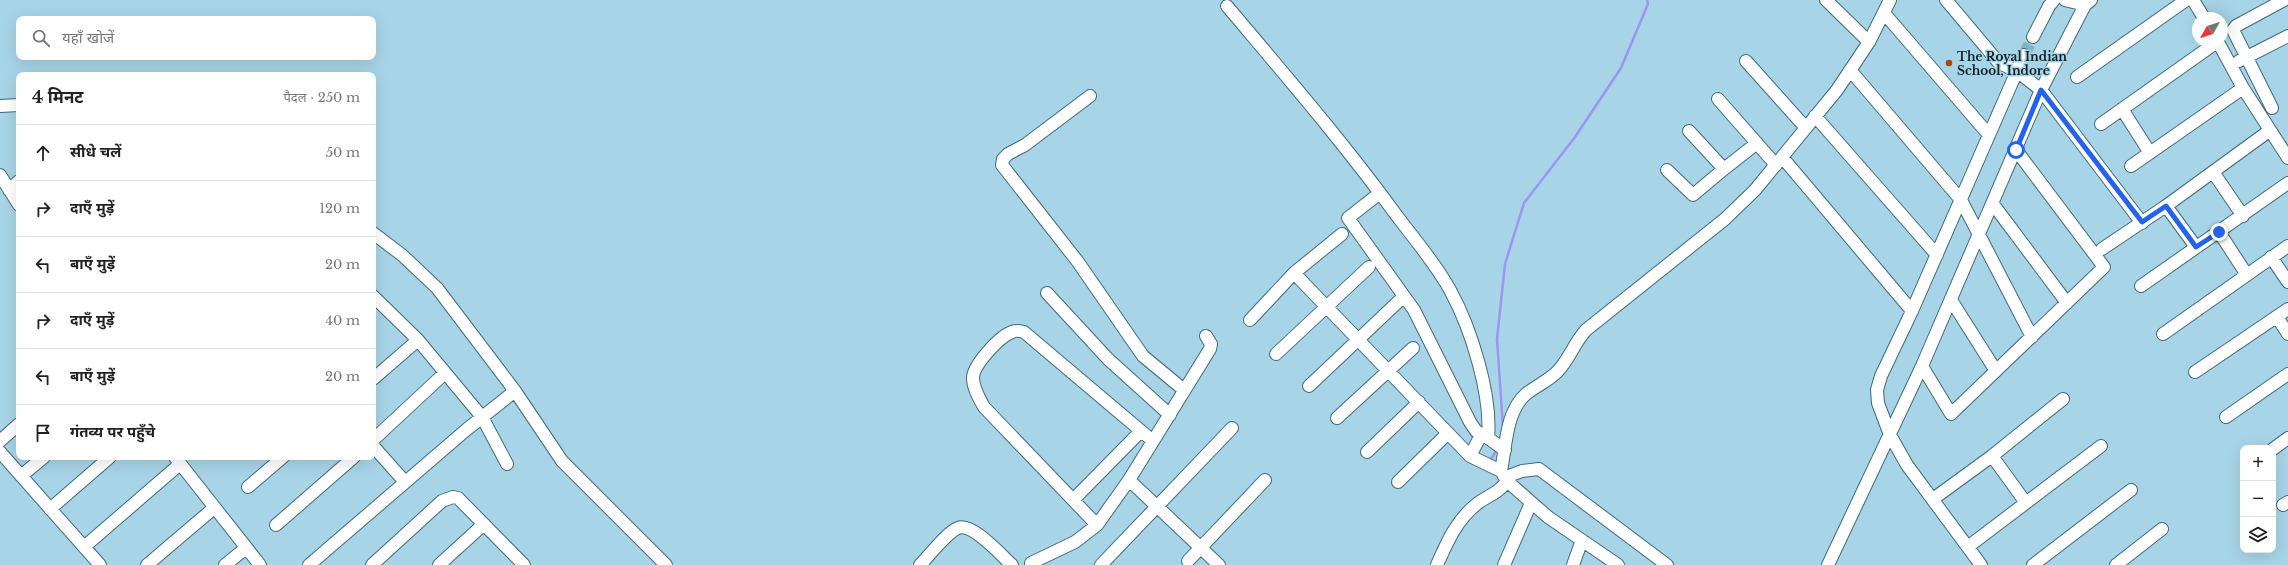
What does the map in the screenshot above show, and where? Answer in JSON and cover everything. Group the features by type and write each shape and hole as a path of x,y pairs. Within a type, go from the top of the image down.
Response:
{"street":[{"path":"1826,0 1869,42"},
{"path":"1474,459 1494,443 1515,407 1527,393 1555,374 1564,364 1576,340 1586,330 1725,219 1755,190 1806,128 1850,70 1869,42 1890,0"},
{"path":"1946,0 1999,63 2017,71 2041,90 2142,222"},
{"path":"2033,37 2049,6 2054,0"},
{"path":"1828,565 1922,366 1979,237 2041,90 2088,2 2065,0"},
{"path":"2077,78 2186,0"},
{"path":"2194,0 2201,12"},
{"path":"2272,108 2233,33 2234,29 2284,0"},
{"path":"1227,6 1309,103 1380,193 1450,290 1470,336 1486,394 1501,474 1501,491 1478,503 1461,519 1449,537 1437,565"},
{"path":"1884,13 1989,135"},
{"path":"2231,65 2288,36"},
{"path":"2101,124 2208,48"},
{"path":"2221,48 2243,88 2288,158"},
{"path":"1981,565 1969,546 1907,465 1890,436 1878,403 1877,390 1881,376 1937,255 2024,55"},
{"path":"1746,61 1806,128"},
{"path":"1850,70 1961,200 2032,337"},
{"path":"2131,166 2243,88"},
{"path":"1090,96 1025,145 1008,154 1003,159 1002,165 1004,171 1078,262 1143,356 1184,390"},
{"path":"1718,100 1757,143 1779,161 1912,311"},
{"path":"0,106 16,105"},
{"path":"2122,109 2150,153"},
{"path":"1815,116 1937,255"},
{"path":"1689,131 1724,169"},
{"path":"2102,249 2166,206 2270,131"},
{"path":"1667,170 1693,195 1757,143"},
{"path":"1922,366 1952,414 2104,267 2016,150"},
{"path":"2213,172 2243,216"},
{"path":"0,175 16,200"},
{"path":"2140,286 2243,216 2288,183"},
{"path":"9,190 16,184"},
{"path":"1380,193 1348,218 1414,310 1470,422 1494,443"},
{"path":"1993,204 2067,303"},
{"path":"2166,206 2196,247"},
{"path":"2219,232 2247,275"},
{"path":"1250,320 1294,273 1342,234"},
{"path":"376,235 402,255 437,288 515,391 562,461 666,565"},
{"path":"2163,334 2288,246"},
{"path":"2271,258 2288,282"},
{"path":"1276,354 1369,267"},
{"path":"1294,273 1474,459 1501,474 1530,503 1618,565"},
{"path":"1047,293 1108,359 1170,415"},
{"path":"1309,386 1400,300"},
{"path":"1951,300 1996,371"},
{"path":"376,303 418,340 482,418 506,464"},
{"path":"2195,372 2288,309"},
{"path":"2277,317 2288,334"},
{"path":"1097,525 984,407 976,392 973,378 975,369 1001,337 1013,331 1024,332 1153,441"},
{"path":"1030,564 1075,542 1097,525 1129,480 1210,349 1211,344 1206,336"},
{"path":"376,376 418,340"},
{"path":"1337,418 1413,348"},
{"path":"376,437 445,373"},
{"path":"2226,416 2288,374"},
{"path":"309,565 405,482 515,391"},
{"path":"1933,498 1992,456 2063,399"},
{"path":"1367,452 1419,402"},
{"path":"0,441 16,427"},
{"path":"1101,565 1232,428"},
{"path":"1073,500 1142,431"},
{"path":"1398,482 1448,433"},
{"path":"2276,447 2288,438"},
{"path":"1969,546 2101,446"},
{"path":"376,449 405,482"},
{"path":"0,452 100,565"},
{"path":"1992,456 2026,503"},
{"path":"21,476 40,460"},
{"path":"50,509 107,460"},
{"path":"248,487 280,460"},
{"path":"276,525 351,460"},
{"path":"84,547 177,461 260,565"},
{"path":"1501,474 1539,469 1668,565"},
{"path":"1129,480 1158,505 1219,565"},
{"path":"1188,561 1265,480"},
{"path":"2033,565 2131,490"},
{"path":"372,565 442,501 453,497 458,498 484,524 517,563"},
{"path":"1504,565 1530,503"},
{"path":"147,565 214,508"},
{"path":"439,565 484,524"},
{"path":"920,565 951,532 958,528 965,527 976,532 1012,565"},
{"path":"2116,565 2162,529"},
{"path":"1572,565 1582,540"},
{"path":"225,565 246,548"}],"waterway":[{"path":"1503,427 1497,339 1505,264 1524,203 1575,137 1621,68 1648,4 1647,0"},
{"path":"1490,461 1498,448"}],"tunnel":[{"path":"2024,55 2033,37"}],"place":[{"name":"The Royal Indian School, Indore","path":"1949,63"}],"route":[{"path":"2016,150 2041,90 2142,222 2166,206 2196,247 2219,232"}]}
